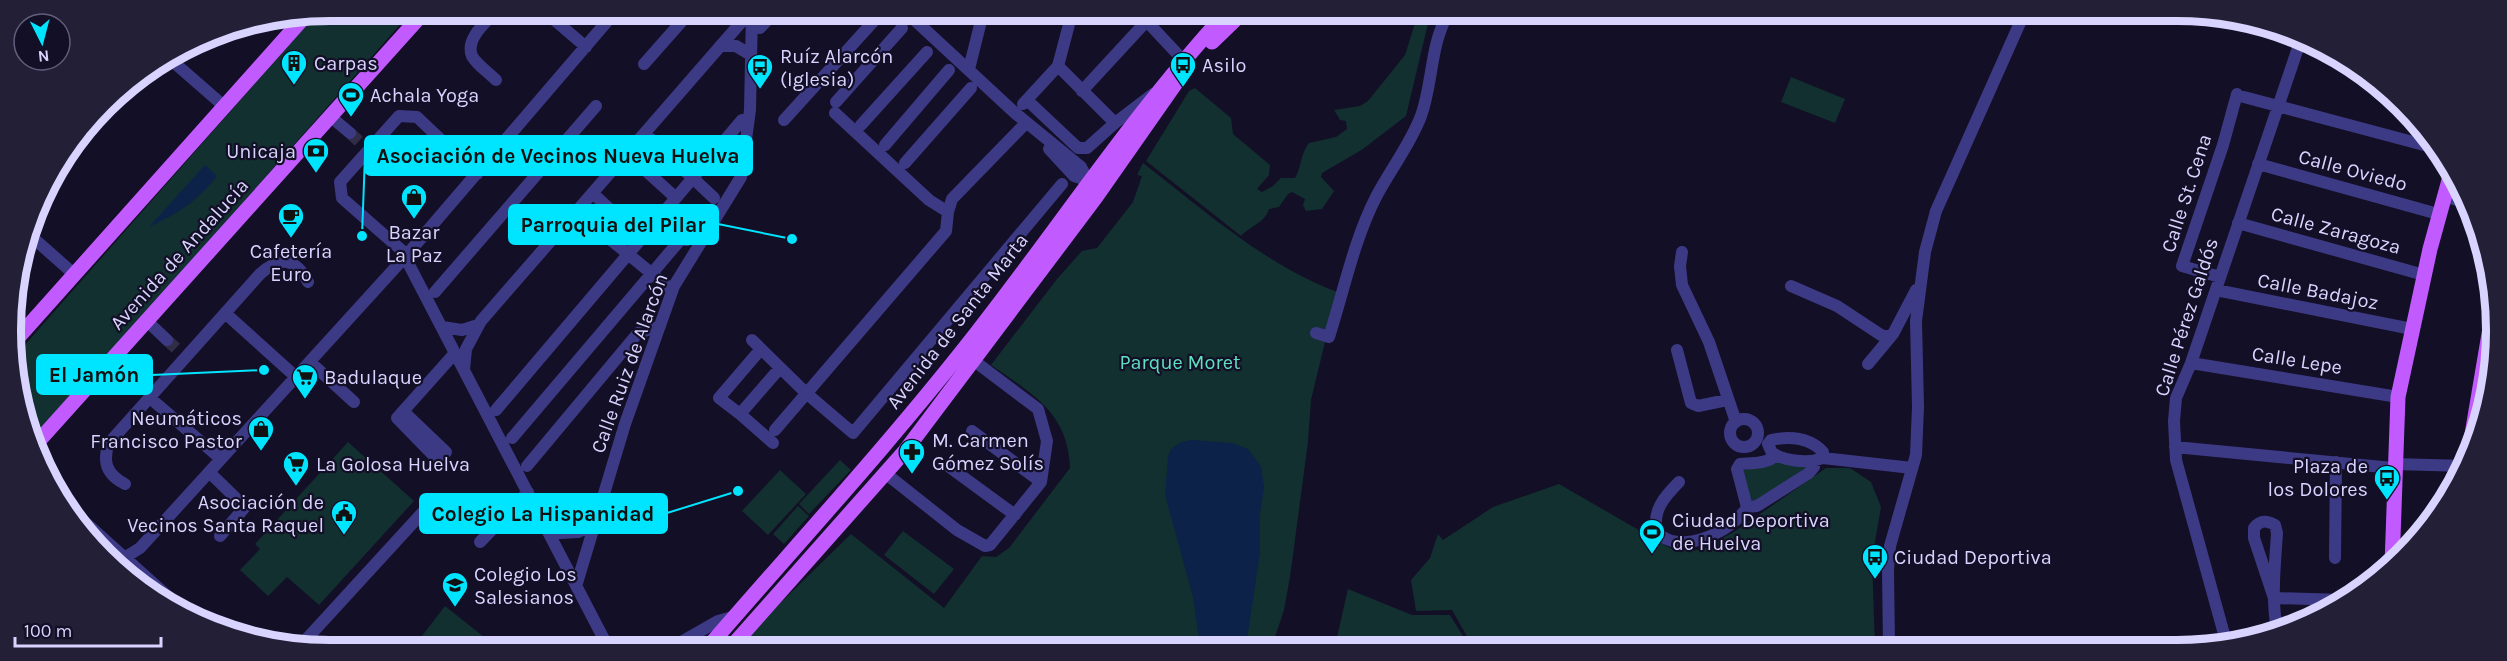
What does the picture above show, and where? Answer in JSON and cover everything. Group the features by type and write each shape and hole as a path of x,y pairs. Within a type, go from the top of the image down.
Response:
{"main road":[{"name":"Avenida de Andalucía","path":"41,439 416,21"},
{"name":"Avenida de Santa Marta","path":"737,640 905,451 1096,196 1186,63 1220,21"},
{"name":"Avenida de Santa Marta","path":"714,640 890,440 978,331 1074,201 1081,175 1104,162 1158,90 1233,21"},
{"path":"21,334 299,23"},
{"path":"2392,552 2398,397 2438,214 2448,182"},
{"path":"2478,399 2483,367"}],"street":[{"path":"487,21 476,33 471,44 472,56 496,80"},
{"path":"556,21 586,47"},
{"path":"122,559 140,548 406,256 608,21"},
{"path":"644,63 682,21"},
{"path":"464,370 466,349 478,325 743,21"},
{"name":"Calle Ruiz de Alarcón","path":"577,584 593,525 674,286 741,177 749,129 751,21"},
{"path":"760,28 767,21"},
{"path":"784,120 874,21"},
{"path":"916,21 1081,175 1096,196"},
{"path":"969,69 981,21"},
{"path":"1015,113 1058,66 1070,21"},
{"path":"1082,91 1103,70 1142,21"},
{"path":"1152,21 1186,63"},
{"path":"1316,333 1329,337 1364,223 1376,196 1422,116 1432,61 1446,21"},
{"path":"1889,640 1890,546 1916,455 1918,407 1916,321 1924,252 1936,211 2021,21"},
{"path":"902,28 835,108 929,200 948,212"},
{"path":"720,46 736,46 751,55"},
{"name":"Calle Pérez Galdós","path":"2224,636 2177,464 2176,398 2191,363 2298,47"},
{"path":"861,125 927,52"},
{"path":"175,63 225,107"},
{"path":"1058,66 1115,123"},
{"path":"885,145 949,70"},
{"path":"905,163 971,88"},
{"path":"1027,100 1078,148 1088,148 1115,123 1158,90"},
{"name":"Calle St. Cena","path":"2220,277 2182,266 2241,95 2278,106"},
{"path":"435,292 596,106"},
{"path":"2278,106 2424,145"},
{"path":"1015,113 1081,175 1105,183"},
{"path":"477,174 417,117 399,116 366,148 340,182 342,198 406,256 605,640"},
{"path":"331,117 350,133"},
{"path":"496,410 741,120"},
{"path":"1025,124 952,199 946,231 806,393 774,436 719,398 757,345 806,393 853,433 861,432 1062,184"},
{"path":"651,139 714,198"},
{"path":"633,159 676,198"},
{"name":"Calle Oviedo","path":"2258,164 2438,214"},
{"path":"2444,197 2457,200"},
{"path":"598,198 641,239"},
{"path":"582,216 668,287"},
{"name":"Calle Zaragoza","path":"2238,223 2424,275"},
{"path":"35,239 75,275"},
{"path":"512,438 681,239 687,240"},
{"path":"1682,252 1680,274 1682,285 1709,342 1736,422"},
{"path":"125,484 114,479 106,466 105,454 109,443 150,398 182,355 273,263 290,262 301,269 308,282"},
{"path":"1868,364 1893,334 1919,283"},
{"path":"1791,286 1838,306 1881,335 1887,337 1893,334"},
{"name":"Calle Badajoz","path":"2216,290 2412,329"},
{"path":"225,313 296,377"},
{"path":"147,321 167,340"},
{"path":"442,327 462,330 478,325"},
{"path":"527,466 638,333 660,326"},
{"path":"1677,350 1691,404 1698,406 1727,400"},
{"path":"403,411 455,353"},
{"path":"885,473 965,538 985,546 990,545 1041,482 1047,441 1038,410 973,360"},
{"path":"310,362 354,402"},
{"name":"Calle Lepe","path":"2191,363 2398,397"},
{"path":"740,414 780,368"},
{"path":"150,398 221,459"},
{"path":"1747,507 1757,506 1809,473 1814,467 1818,460 1823,452 1816,444 1803,439 1779,438 1762,442 1745,448 1732,442 1730,429 1736,422 1745,419 1754,423 1762,442 1776,455 1799,461 1818,460 1912,468"},
{"path":"972,431 1041,482"},
{"path":"2175,447 2394,466 2454,466"},
{"path":"1679,482 1659,505 1654,520 1657,532 1669,541 1698,540 1715,534 1741,518 1747,507 1737,469 1740,464 1763,462 1774,459 1776,455"},
{"path":"2334,558 2336,462"},
{"path":"948,466 1015,515"},
{"path":"209,472 245,507 220,536"},
{"path":"480,542 528,492"},
{"path":"307,639 423,512"},
{"path":"541,516 560,533 578,532 593,525"},
{"path":"2274,598 2254,538 2254,528 2259,522 2267,521 2275,525 2277,533 2274,598 2273,610 2276,624"},
{"path":"2274,598 2330,600"},
{"path":"685,640 718,621 735,616"}],"green space":[{"path":"403,21 39,434 27,391 22,348 309,22"},
{"path":"1416,21 1429,21 1406,116 1363,149 1322,173 1321,177 1334,191 1322,209 1306,211 1303,205 1305,199 1292,192 1279,207 1269,209 1261,221 1241,236 1146,161 1189,91 1195,88 1231,118 1233,134 1270,165 1269,175 1257,189 1262,192 1281,178 1295,178 1309,143 1336,137 1347,129 1346,121 1340,120 1334,110 1360,106 1368,101 1405,55"},
{"path":"1791,77 1845,99 1835,123 1781,102"},
{"name":"Parque Moret","path":"1143,163 1212,218 1260,252 1337,292 1311,400 1308,442 1290,577 1284,610 1274,640 746,640 758,625 851,534 944,608 982,556 996,557 1009,548 1070,468 1063,432 1055,418 1045,406 1020,385 991,365 1057,279 1082,251 1097,248 1133,202 1142,176 1137,175"},
{"path":"348,442 414,501 319,605 287,577 268,596 240,570 260,549 255,544"},
{"path":"840,460 851,470 809,514 799,504"},
{"path":"1780,462 1807,467 1807,470 1758,501 1748,499 1742,474 1744,470"},
{"name":"Ciudad Deportiva de Huelva","path":"1826,468 1850,468 1871,482 1881,507 1872,559 1875,640 1469,640 1452,610 1416,611 1411,580 1430,558 1438,534 1443,540 1493,507 1559,484 1670,548 1692,551 1705,548 1737,530"},
{"path":"780,470 806,494 768,535 742,511"},
{"path":"798,506 809,516 784,544 773,534"},
{"path":"903,531 954,569 934,594 884,555"},
{"path":"1348,589 1412,615 1450,615 1465,640 1336,640"},
{"path":"445,606 488,640 419,640"}],"water":[{"path":"205,165 217,176 210,185 186,206 149,227"},
{"path":"1192,440 1232,443 1248,449 1261,466 1264,487 1260,514 1260,553 1247,640 1199,640 1193,597 1165,495 1168,456 1171,449 1181,442"}],"tunnel":[{"path":"350,133 363,145"},
{"path":"167,340 179,351"}],"place":[{"name":"Carpas","path":"294,86"},
{"name":"Asilo","path":"1183,88"},
{"name":"Ruíz Alarcón (Iglesia)","path":"760,90"},
{"name":"Achala Yoga","path":"351,118"},
{"name":"Unicaja","path":"316,174"},
{"name":"Bazar La Paz","path":"414,220"},
{"name":"Asociación de Vecinos Nueva Huelva","path":"362,236"},
{"name":"Cafetería Euro","path":"291,239"},
{"name":"Parroquia del Pilar","path":"792,239"},
{"name":"El Jamón","path":"264,370"},
{"name":"Badulaque","path":"305,400"},
{"name":"Neumáticos Francisco Pastor","path":"261,452"},
{"name":"M. Carmen Gómez Solís","path":"912,475"},
{"name":"La Golosa Huelva","path":"296,487"},
{"name":"Colegio La Hispanidad","path":"738,491"},
{"name":"Plaza de los Dolores","path":"2387,501"},
{"name":"Asociación de Vecinos Santa Raquel","path":"344,536"},
{"name":"Ciudad Deportiva de Huelva","path":"1652,555"},
{"name":"Ciudad Deportiva","path":"1875,580"},
{"name":"Colegio Los Salesianos","path":"455,608"}]}
